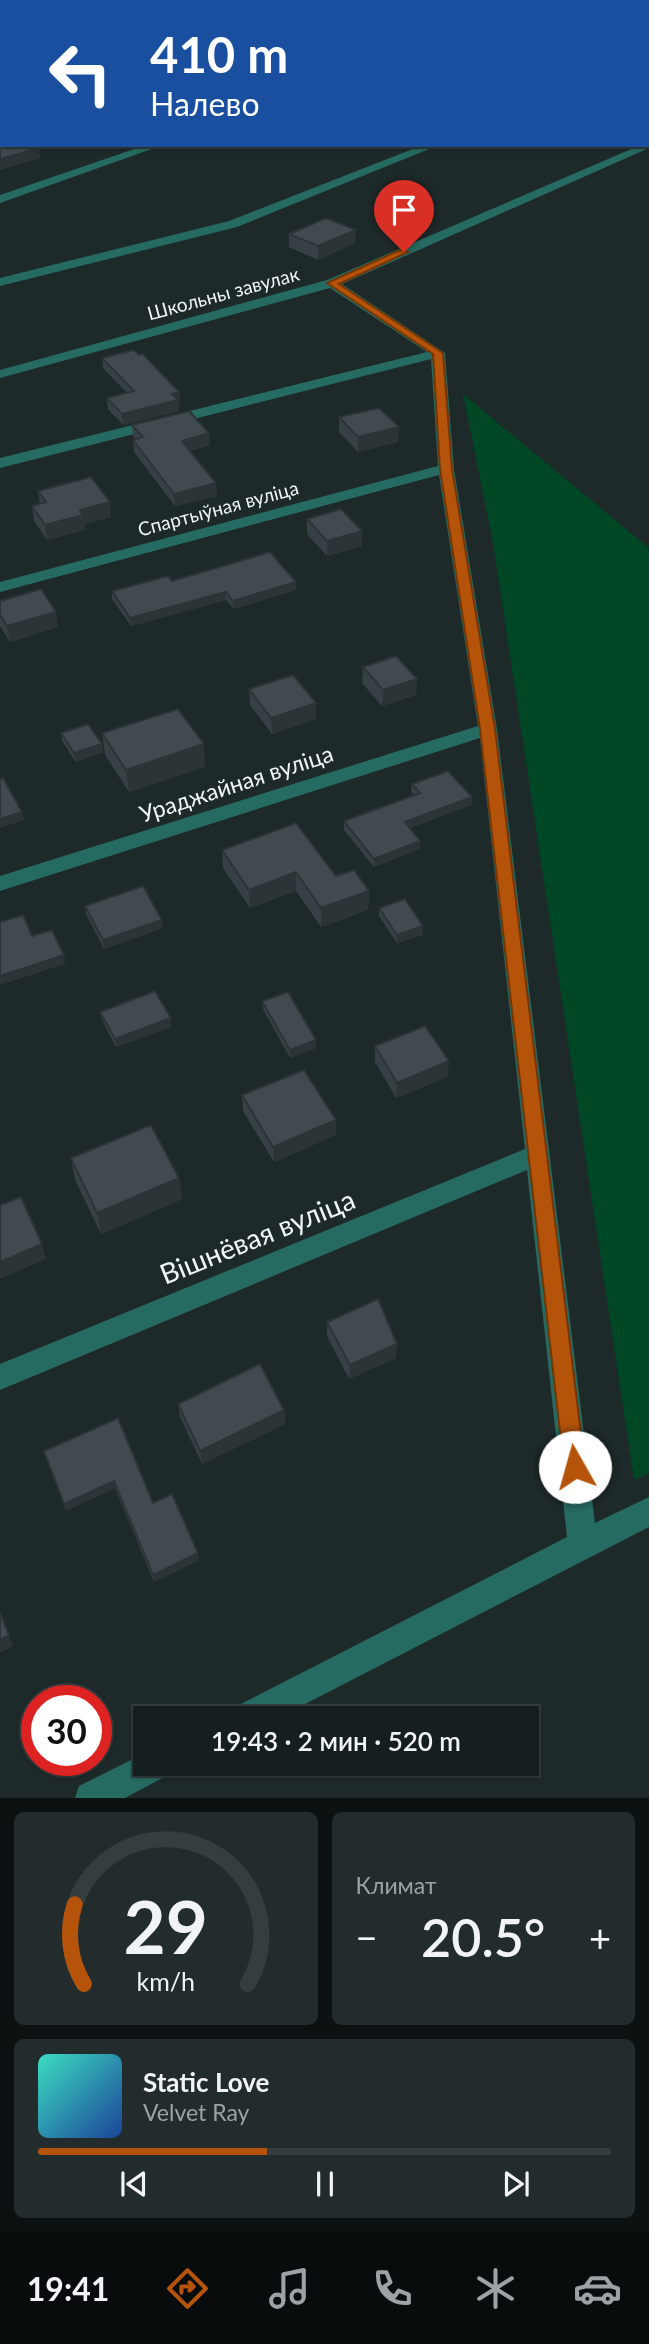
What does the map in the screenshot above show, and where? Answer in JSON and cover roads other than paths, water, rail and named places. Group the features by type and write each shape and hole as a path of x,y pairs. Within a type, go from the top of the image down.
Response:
{"street":[{"path":"0,199 152,147"},
{"path":"0,282 233,224 429,147"},
{"name":"Школьны завулак","path":"0,374 332,283 642,147"},
{"path":"332,283 438,353"},
{"path":"0,463 438,353"},
{"path":"438,353 446,469 488,729 583,1545"},
{"name":"Спартыўная вуліца","path":"0,587 446,469"},
{"name":"Ураджайная вуліца","path":"0,884 488,729"},
{"name":"Вішнёвая вуліца","path":"0,1377 539,1154"},
{"path":"269,1706 649,1511"},
{"path":"91,1798 134,1776"}]}
